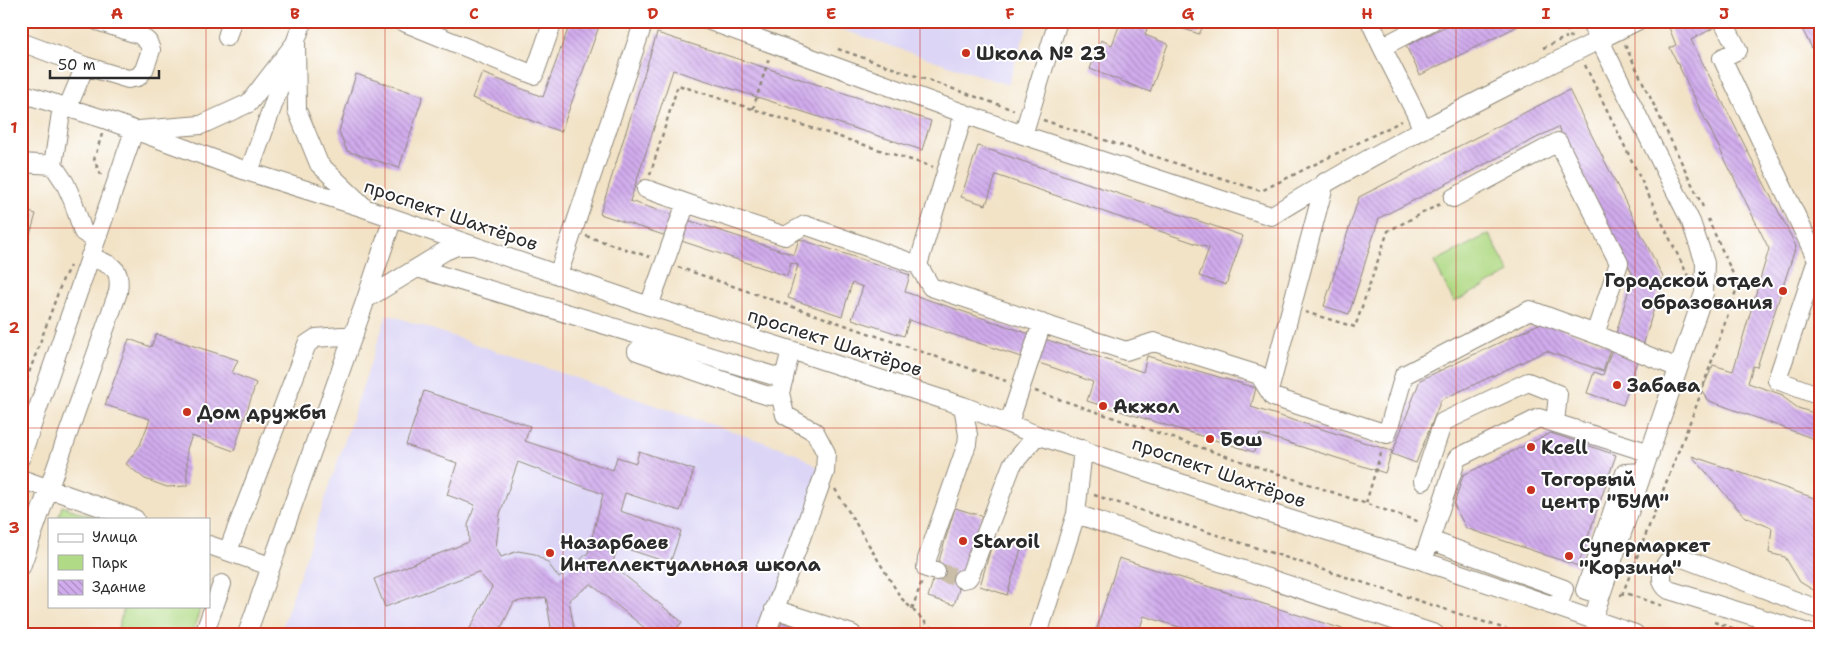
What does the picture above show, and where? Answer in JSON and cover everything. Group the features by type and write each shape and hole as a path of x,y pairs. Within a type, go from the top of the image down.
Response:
{"street":[{"path":"21,42 85,66 128,78 138,77 144,70 151,50 148,42 140,35 97,21"},
{"path":"249,172 303,21"},
{"path":"401,21 534,75 553,21"},
{"path":"558,275 644,21"},
{"path":"710,21 1023,134 1271,216 1419,122 1574,43 1600,40 1637,21"},
{"path":"1023,134 1058,21"},
{"path":"1370,21 1419,122"},
{"path":"1382,47 1432,21"},
{"path":"1723,21 1738,50 1722,58 1817,260 1777,380 1820,396"},
{"path":"1584,27 1600,40 1691,222 1705,263 1704,293 1643,472 1619,516 1601,596 1592,618"},
{"path":"21,456 134,131 201,125 249,103 296,42"},
{"path":"296,42 296,110 319,164 364,208"},
{"path":"21,567 118,292 118,274 114,267 93,248 83,232 73,201 54,164 65,107 85,66"},
{"name":"проспект Шахтёров","path":"21,93 107,120 249,172 364,208 649,306 963,406 1037,435 1558,606 1626,632"},
{"path":"918,265 964,113"},
{"path":"1452,198 1558,142 1619,263 1595,334"},
{"path":"21,163 54,164"},
{"path":"1269,391 1325,182"},
{"path":"646,189 785,236 805,225 918,265 931,287 1126,351 1154,342 1259,375 1273,397 1387,434 1404,375 1530,310 1678,368"},
{"path":"649,306 686,203"},
{"path":"247,634 354,335 393,218"},
{"path":"366,299 445,251 456,246 475,246"},
{"path":"417,268 782,386"},
{"path":"1009,423 1042,323"},
{"path":"228,551 307,344 316,338 354,335"},
{"path":"766,634 825,472 826,453 815,432 785,415 782,386 791,350"},
{"path":"637,351 769,396 782,386"},
{"path":"1422,481 1442,422 1528,382 1558,394 1555,423"},
{"path":"931,570 927,559 967,444 968,435 963,406"},
{"path":"1423,561 1457,458 1539,418 1650,453"},
{"path":"962,579 968,578 970,575 1012,465 1037,435"},
{"path":"1038,634 1076,514 1083,449"},
{"path":"21,479 132,518"},
{"path":"1076,514 1435,634"},
{"path":"1432,534 1564,589 1558,606"},
{"path":"210,545 270,566"},
{"path":"1812,634 1670,590 1665,587 1663,582 1662,574 1665,563 1671,558 1680,557 1820,610"},
{"path":"204,634 222,584"},
{"path":"774,609 852,634"}],"path":[{"path":"1563,21 1692,283"},
{"path":"1538,51 1574,43 1584,27"},
{"path":"1618,31 1704,209"},
{"path":"752,109 773,44"},
{"path":"833,47 1029,115 1260,191 1419,122"},
{"path":"646,189 678,85 946,171"},
{"path":"103,179 94,160 107,120"},
{"path":"1292,308 1355,327 1388,231 1452,198"},
{"path":"1622,595 1697,404 1738,285 1708,217"},
{"path":"573,231 1366,503 1432,534"},
{"path":"21,395 63,279 68,268 73,264"},
{"path":"1366,503 1387,434"},
{"path":"825,472 901,598 938,634"},
{"path":"1079,490 1521,634"},
{"path":"912,610 931,570"},
{"path":"1601,596 1628,594 1665,606"},
{"path":"1712,622 1750,634"}],"shaded area":[{"name":"Школа № 23","path":"816,21 1029,21 1008,85"},
{"name":"Назарбаев Интеллектуальная школа","path":"387,314 796,453 825,472 761,634 280,634"}],"green space":[{"path":"1489,234 1510,273 1454,302 1434,262"},
{"path":"62,506 96,518 58,518"},
{"path":"124,608 200,608 192,634 116,634"}],"building":[{"path":"571,21 601,21 561,132 472,98 482,73 543,97"},
{"path":"1121,21 1159,21 1157,27 1149,23 1145,35 1168,44 1150,92 1090,69 1101,40 1112,45"},
{"path":"1180,21 1206,21 1199,34 1178,27"},
{"path":"1456,21 1515,21 1518,26 1420,75 1406,46"},
{"path":"1676,21 1717,21 1719,25 1691,40 1796,246 1757,367 1753,366 1748,383 1783,395 1783,397 1798,408 1820,415 1820,441 1707,400 1702,390 1713,365 1733,371 1769,249 1670,48 1676,45 1668,25"},
{"path":"1798,21 1820,22 1820,64"},
{"path":"657,33 931,121 922,150 673,70 630,201 794,255 799,239 910,275 905,292 1143,372 1147,356 1256,388 1251,407 1392,451 1385,473 1260,434 1254,452 1087,401 1093,382 1057,369 909,320 904,336 852,319 863,287 852,283 842,316 788,298 798,265 791,263 787,276 600,214"},
{"path":"356,74 423,96 399,168 347,151 339,131"},
{"path":"1569,90 1663,277 1643,346 1615,337 1633,275 1558,127 1379,218 1349,314 1324,306 1359,197"},
{"path":"978,146 1243,236 1226,285 1199,276 1209,248 996,175 986,205 961,197"},
{"path":"21,210 36,214 22,263 21,263"},
{"path":"1543,322 1611,346 1603,371 1546,351 1441,400 1416,463 1392,454 1420,380"},
{"name":"Дом дружбы","path":"156,334 238,360 232,373 256,383 234,451 192,436 187,449 187,486 167,487 145,479 126,464 140,445 150,419 105,405 129,339 151,347"},
{"path":"1613,346 1639,355 1623,405 1587,393 1594,372 1603,375"},
{"path":"424,391 530,426 525,441 613,470 617,457 636,463 639,451 694,470 680,511 625,493 620,511 681,531 670,563 618,546 612,565 682,622 672,634 652,634 591,584 569,600 575,634 552,634 546,597 514,602 498,634 467,634 492,587 478,572 385,607 374,579 469,542 468,525 475,505 447,495 457,463 406,445","holes":["518,462 603,494 588,553 559,578 548,563 535,554 518,551 501,557 496,547 500,514"]},
{"name":"Тогорвый центр \"БУМ\"","path":"1551,433 1616,455 1578,566 1466,528 1454,505 1463,475"},
{"path":"1692,456 1820,500 1820,579 1815,591 1800,582 1785,557 1769,553 1772,528 1745,517"},
{"path":"955,508 982,516 954,605 928,597"},
{"path":"994,537 1022,546 1007,595 980,586"},
{"path":"1119,558 1355,634 1201,634 1144,616 1138,634 1095,634"},
{"path":"782,622 817,633 817,634 778,634"}],"tunnel":[{"path":"936,571 962,579"}],"place":[{"name":"Школа № 23","path":"966,53"},
{"name":"Городской отдел образования","path":"1783,291"},
{"name":"Забава","path":"1617,385"},
{"name":"Акжол","path":"1103,406"},
{"name":"Дом дружбы","path":"187,412"},
{"name":"Бош","path":"1210,439"},
{"name":"Kcell","path":"1531,447"},
{"name":"Тогорвый центр \"БУМ\"","path":"1531,490"},
{"name":"Staroil","path":"963,541"},
{"name":"Назарбаев Интеллектуальная школа","path":"550,553"},
{"name":"Супермаркет \"Корзина\"","path":"1569,556"}]}
